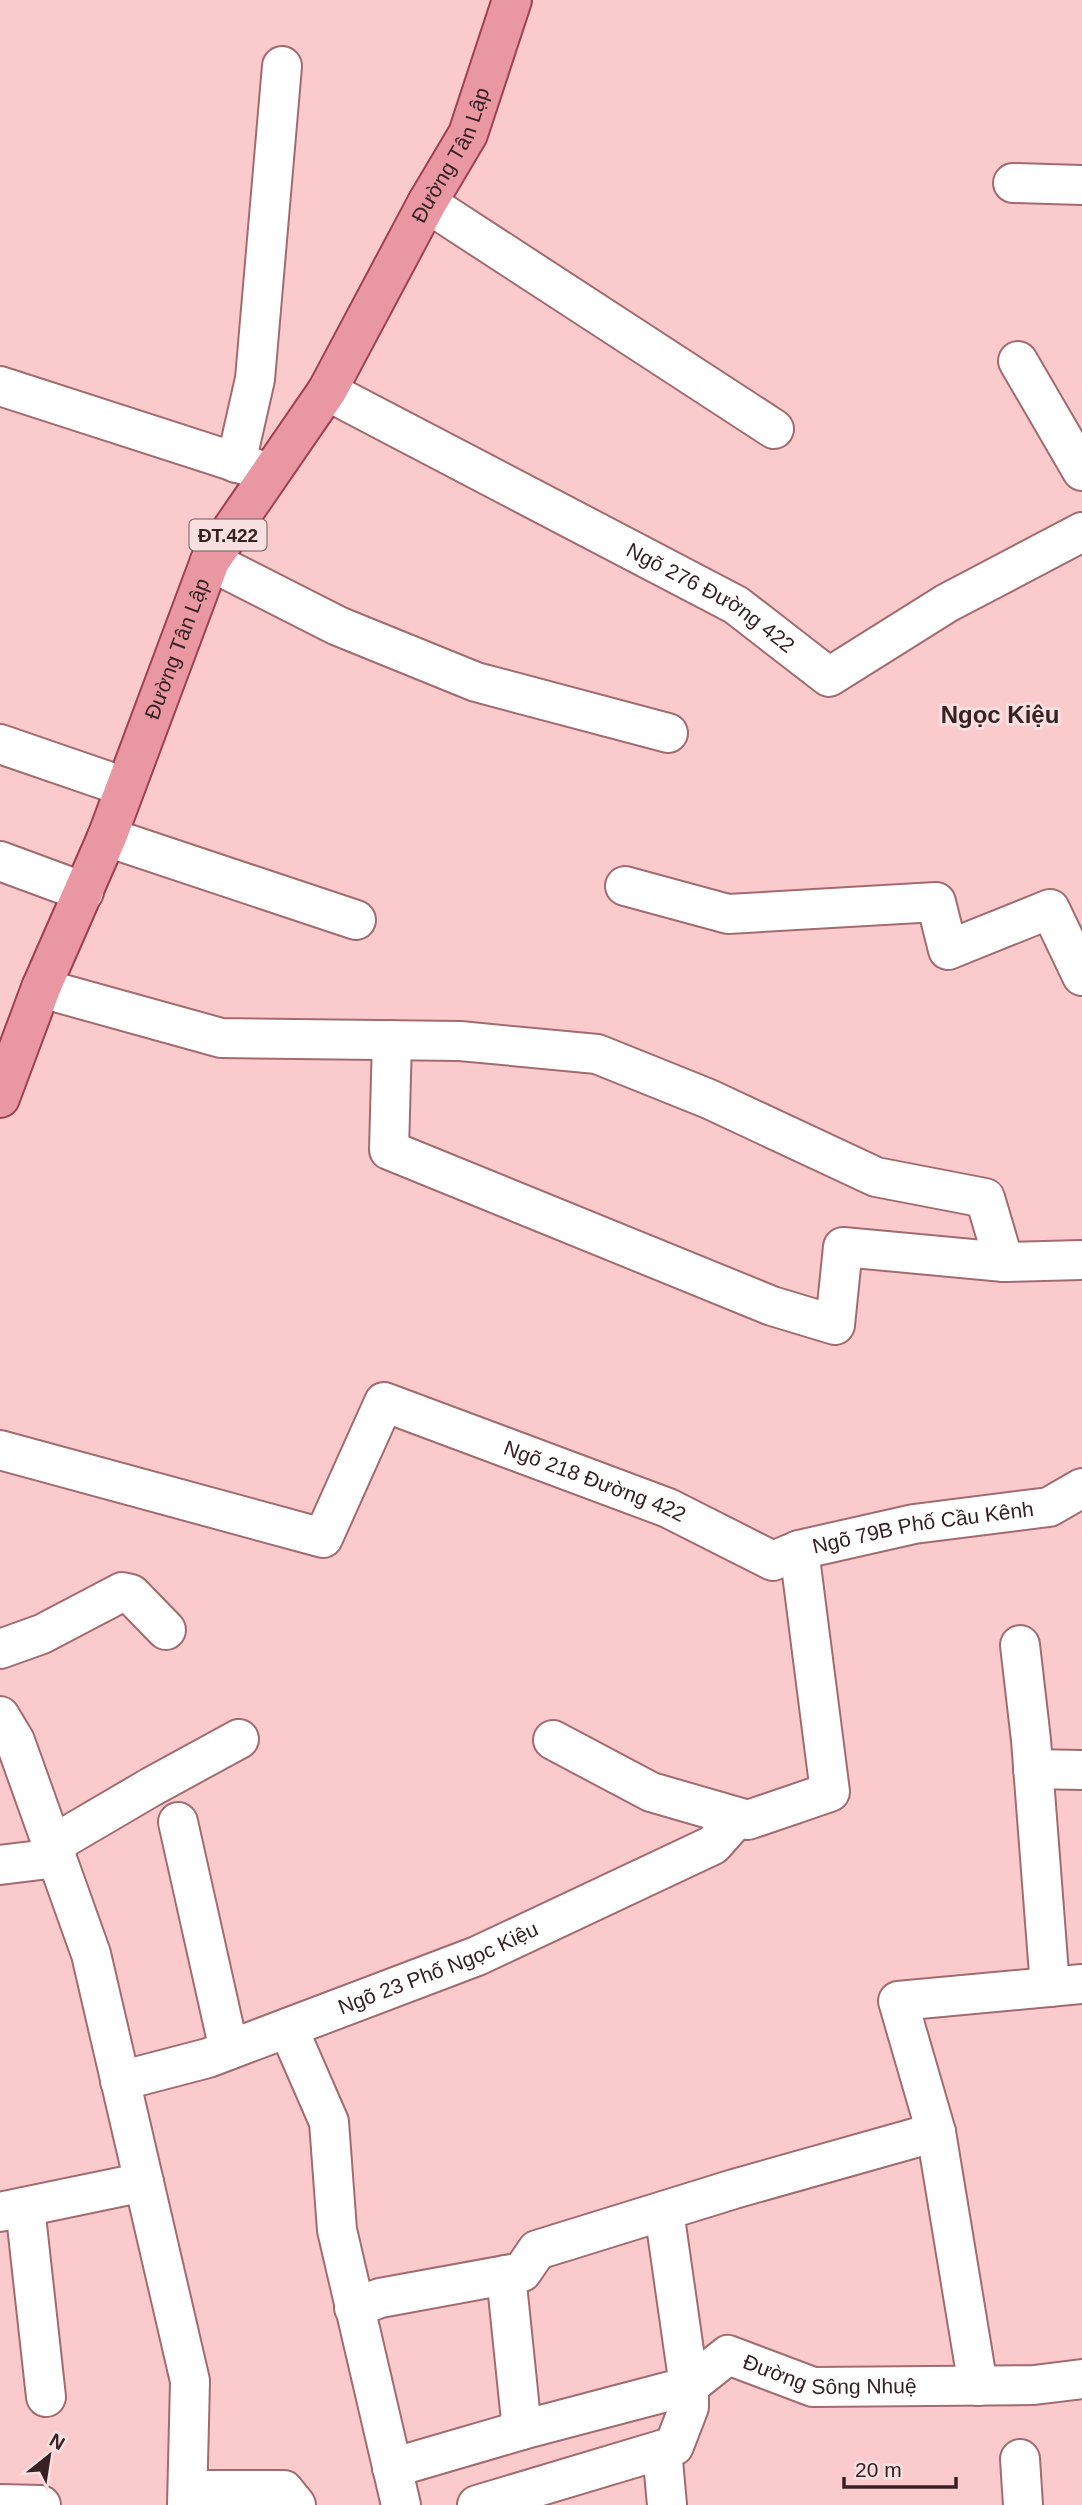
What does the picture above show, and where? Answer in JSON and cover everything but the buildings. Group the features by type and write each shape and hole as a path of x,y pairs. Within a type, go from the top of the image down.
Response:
{"main road":[{"name":"Đường Tân Lập","path":"0,1098 41,989 107,837 210,561 252,468 327,391 427,203 468,134 512,0"}],"street":[{"path":"0,386 252,468 255,379 282,66"},
{"path":"1013,183 1082,184"},
{"path":"427,203 774,429"},
{"path":"1018,362 1082,471"},
{"name":"Ngõ 276 Đường 422","path":"327,391 736,605 829,677 947,603 1082,532"},
{"path":"210,561 338,626 476,681 668,733"},
{"path":"0,744 125,787"},
{"path":"107,837 356,920"},
{"path":"0,860 84,892"},
{"path":"625,886 728,914 936,902 948,950 1050,909 1082,976"},
{"path":"41,989 221,1038 460,1041 597,1054 709,1099 876,1177 985,1198 1004,1262"},
{"path":"392,1040 389,1150 772,1306 835,1325 843,1247 1004,1262 1082,1260"},
{"name":"Ngõ 218 Đường 422","path":"0,1450 323,1538 384,1402 668,1508 773,1561 799,1550"},
{"name":"Ngõ 79B Phố Cầu Kênh","path":"799,1550 914,1524 1049,1507 1082,1488"},
{"path":"552,1740 651,1792 748,1821 830,1792 799,1550"},
{"path":"0,1649 42,1634 122,1592 131,1594 166,1630"},
{"path":"978,2386 936,2132 898,2001 1066,1985 1034,1769 1020,1644"},
{"path":"0,1716 15,1741 91,1954 190,2381 187,2497 284,2490 296,2505"},
{"path":"0,1866 55,1852 150,1787 239,1739"},
{"path":"1034,1769 1082,1770"},
{"name":"Ngõ 23 Phố Ngọc Kiệu","path":"120,2081 208,2058 477,1956 713,1845 737,1818"},
{"path":"178,1822 229,2050"},
{"path":"288,2028 329,2122 337,2230 401,2505"},
{"path":"354,2308 380,2298 522,2272 537,2250 936,2132"},
{"path":"46,2397 12,2209 144,2182"},
{"path":"477,2505 674,2446 689,2407 689,2386 664,2211"},
{"path":"506,2275 522,2430"},
{"name":"Đường Sông Nhuệ","path":"689,2386 728,2355 813,2387 1034,2385 1082,2379"},
{"path":"392,2468 689,2386"},
{"path":"662,2450 667,2505"},
{"path":"1020,2459 1023,2505"},
{"path":"0,2504 41,2505"}],"district":[{"name":"Ngọc Kiệu","path":"1000,715"}]}
